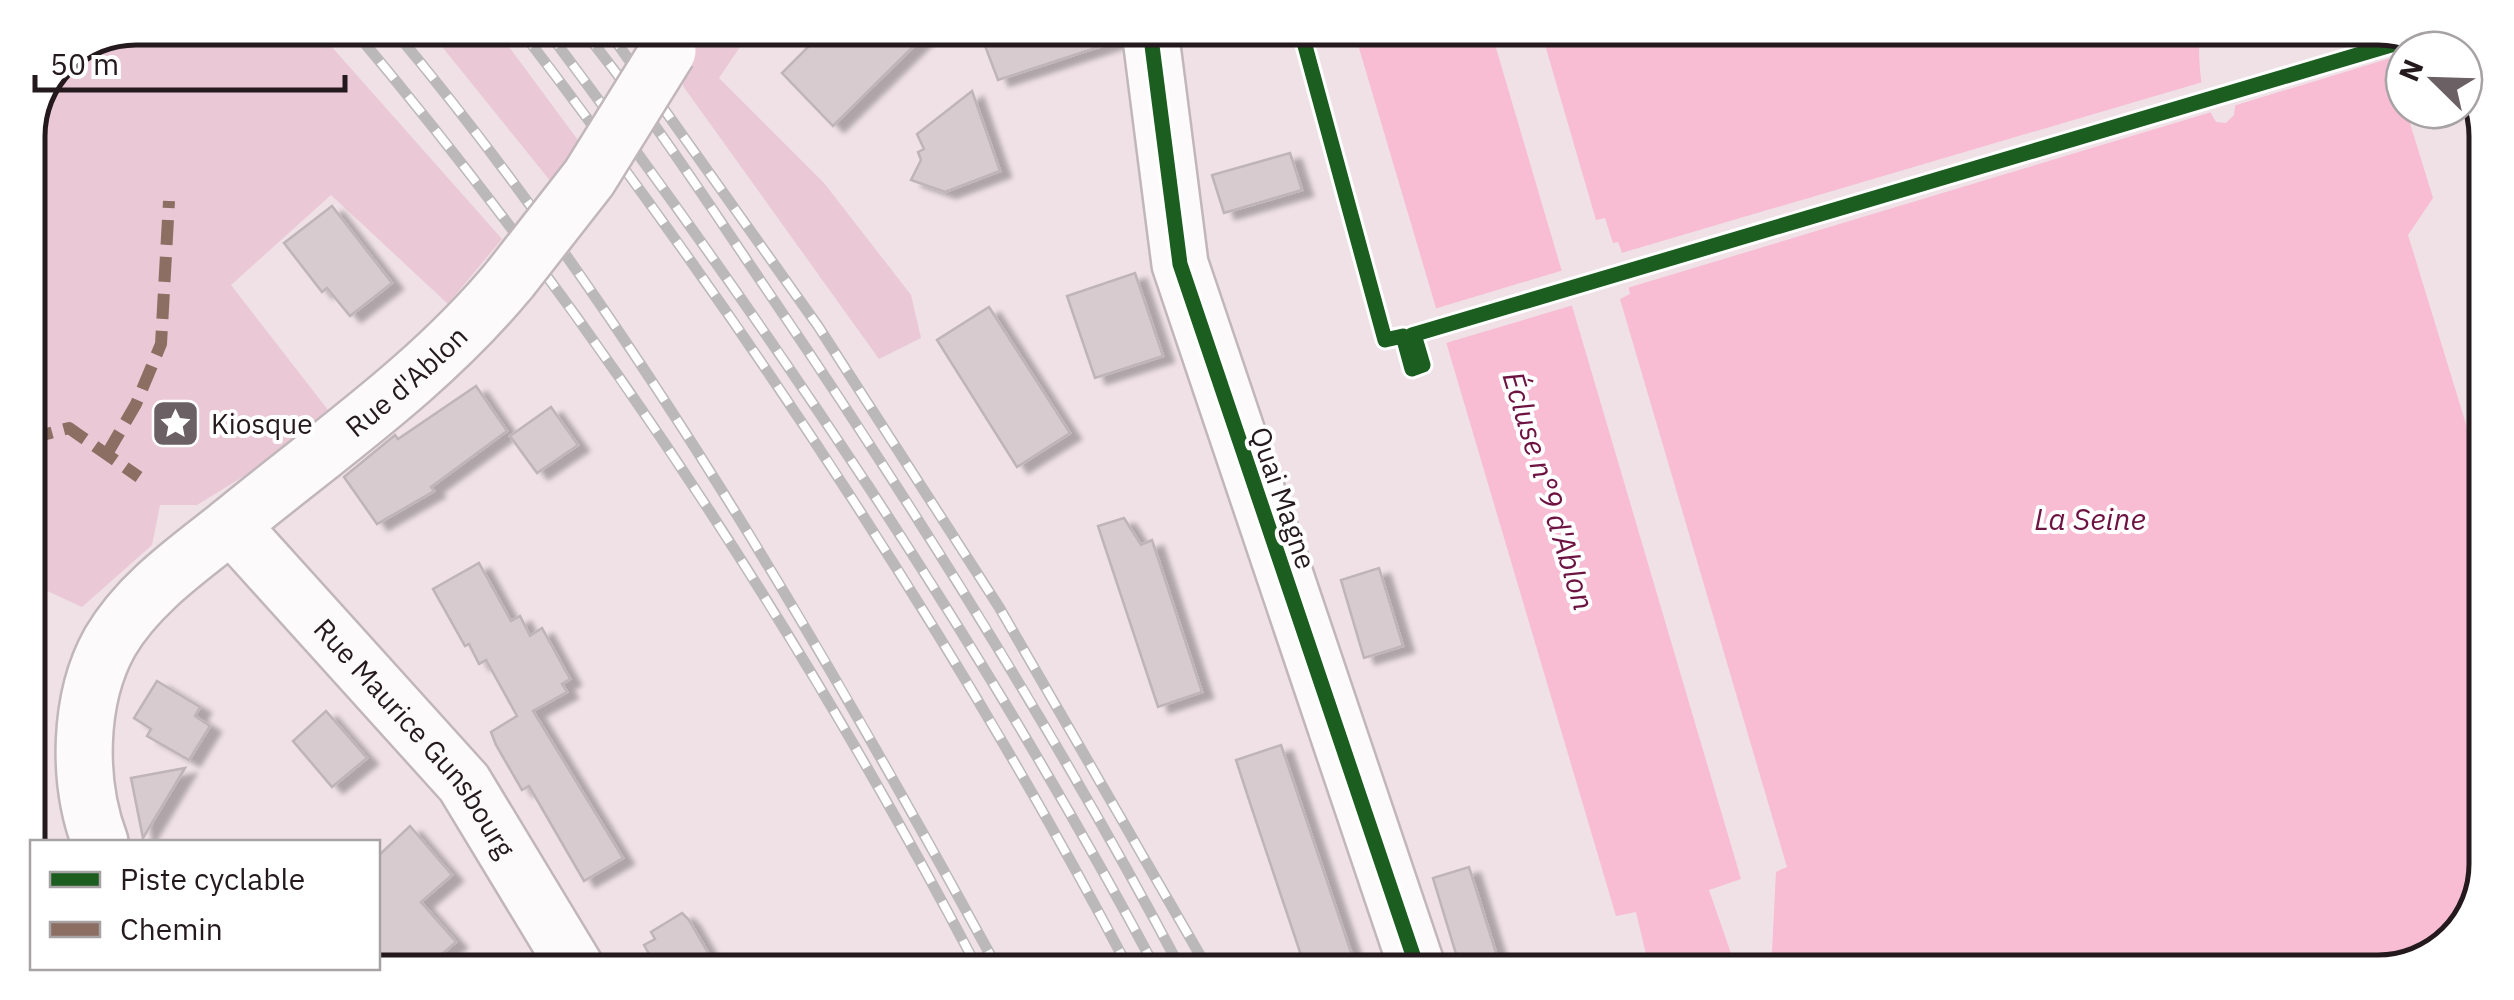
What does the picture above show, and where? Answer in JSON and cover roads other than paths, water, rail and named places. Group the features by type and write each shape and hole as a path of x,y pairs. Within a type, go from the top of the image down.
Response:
{"street":[{"name":"Rue d'Ablon","path":"100,840 85,756 87,710 96,673 126,617 231,525 414,380 463,336 590,178 668,45"},
{"name":"Quai Magne","path":"1152,45 1180,264 1413,955"},
{"name":"Rue Maurice Gunsbourg","path":"231,525 455,772 568,955"}],"water":[{"name":"Écluse n°9 d'Ablon","path":"1358,45 1495,45 1741,879 1709,890 1732,955 1646,955 1636,912 1616,916"},
{"name":"La Seine","path":"1545,45 2199,45 2206,101 2216,122 2226,123 2234,115 2236,99 2384,53 2384,130 2412,130 2433,198 2408,235 2469,434 2469,864 2464,893 2450,919 2429,940 2413,948 2378,955 1769,955 1776,872 1787,867 1620,299 1630,294 1623,256 1618,242 1613,243 1605,218 1596,220"}],"railway":[{"path":"366,45 527,250 690,482 840,722 970,955"},
{"path":"406,45 561,248 718,483 863,726 990,955"},
{"path":"532,45 686,254 844,486 992,725 1121,955"},
{"path":"558,45 711,256 869,487 1018,725 1148,955"},
{"path":"594,45 705,198 935,547 1087,798 1174,955"},
{"path":"618,45 818,326 999,607 1200,955"}],"place":[{"name":"Kiosque","path":"176,424"}]}
